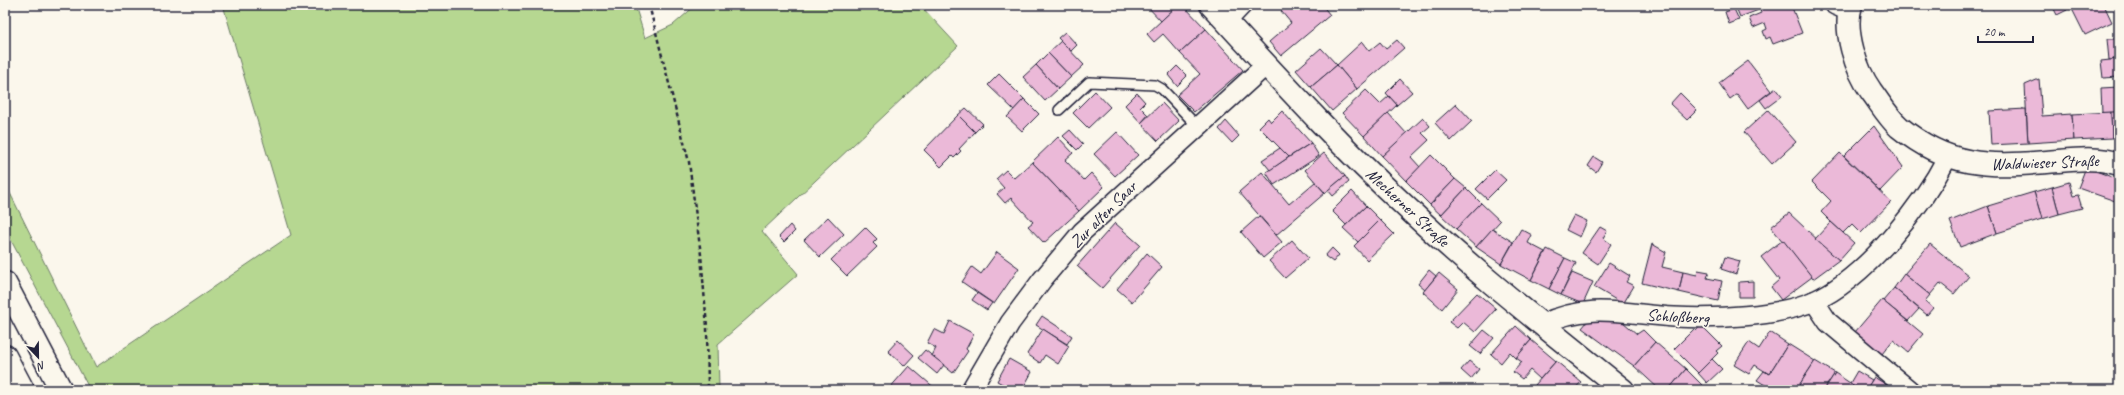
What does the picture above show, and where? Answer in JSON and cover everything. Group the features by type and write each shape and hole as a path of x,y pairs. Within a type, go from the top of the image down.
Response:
{"main road":[{"name":"Mecherner Straße","path":"1211,5 1266,65 1404,206 1474,268 1623,390"},
{"name":"Waldwieser Straße","path":"1845,7 1856,61 1867,86 1898,126 1924,144 1948,156 1979,164 2003,166 2081,159 2106,160 2119,164"},
{"path":"5,283 61,390"},
{"path":"5,356 23,390"}],"street":[{"path":"1226,22 1242,5"},
{"name":"Zur alten Saar","path":"971,390 1010,323 1042,280 1082,232 1266,65"},
{"name":"Schloßberg","path":"1543,324 1570,313 1597,310 1674,317 1719,317 1794,308 1814,301 1830,292 1858,271 1896,233 1922,201 1948,156"},
{"path":"1814,301 1828,322 1909,390"}],"lane":[{"path":"1058,110 1089,82 1155,85 1162,89 1198,127"}],"path":[{"path":"649,5 689,162 702,255 707,327 708,390"}],"green space":[{"path":"223,5 635,5 645,38 673,25 696,5 920,5 958,46 762,231 798,274 718,344 719,390 90,390 5,229 5,183 96,367 291,235"}],"building":[{"path":"1146,5 1178,5 1161,21"},
{"path":"1178,5 1183,5 1206,29 1180,53 1163,34 1154,42 1147,34"},
{"path":"1288,5 1322,5 1330,15 1281,56 1269,42 1291,23 1281,11"},
{"path":"1735,5 1772,5 1740,17"},
{"path":"1772,5 1791,5 1802,33 1773,44 1770,37 1766,39 1763,31 1767,29 1765,23 1753,28 1749,18 1761,13 1760,10"},
{"path":"2052,5 2065,5 2067,10 2057,15"},
{"path":"2070,5 2104,5 2112,22 2085,35"},
{"path":"1734,9 1739,20 1729,24 1725,12"},
{"path":"1206,29 1243,70 1194,112 1177,95 1200,74 1180,53"},
{"path":"1065,32 1077,45 1071,51 1058,38"},
{"path":"2107,39 2119,39 2119,59 2109,60"},
{"path":"1397,40 1404,48 1357,89 1337,65 1362,42 1369,51 1380,42 1386,49"},
{"path":"1061,41 1084,65 1071,77 1048,53"},
{"path":"1321,48 1337,65 1311,87 1296,70"},
{"path":"1048,53 1071,77 1058,89 1036,65"},
{"path":"2119,59 2119,77 2103,78 2101,61"},
{"path":"1748,61 1771,91 1748,109 1737,94 1730,99 1719,83"},
{"path":"1036,65 1058,89 1045,101 1023,77"},
{"path":"1337,65 1357,89 1332,111 1311,87"},
{"path":"1177,66 1187,76 1177,86 1168,75"},
{"path":"999,74 1024,99 1014,110 988,85"},
{"path":"1400,79 1412,92 1397,105 1386,93"},
{"path":"2039,79 2042,116 2072,114 2074,140 2028,143 2025,85"},
{"path":"2119,87 2119,112 2102,113 2101,88"},
{"path":"1776,88 1782,96 1766,108 1760,100"},
{"path":"1366,90 1380,104 1389,96 1397,105 1364,136 1342,113"},
{"path":"1095,91 1110,107 1088,128 1073,113"},
{"path":"1137,93 1145,102 1140,107 1148,115 1141,123 1125,105"},
{"path":"1680,93 1697,110 1687,120 1670,104"},
{"path":"1024,99 1039,114 1022,131 1007,117"},
{"path":"1162,103 1179,121 1158,141 1141,123"},
{"path":"1456,104 1472,121 1451,141 1435,123"},
{"path":"966,108 983,124 975,132 958,115"},
{"path":"2026,109 2028,143 1991,145 1989,111"},
{"path":"1768,110 1796,142 1772,164 1744,132"},
{"path":"1282,111 1311,143 1289,157 1259,127 1268,118 1271,122"},
{"path":"2111,112 2112,138 2074,140 2072,114"},
{"path":"2111,112 2119,112 2119,138 2112,138"},
{"path":"1388,113 1407,134 1382,156 1364,136"},
{"path":"958,115 975,132 959,149 961,151 954,158 952,156 941,167 924,150"},
{"path":"1423,118 1430,126 1422,133 1429,140 1411,157 1420,167 1406,181 1382,156"},
{"path":"1226,121 1239,136 1232,143 1219,129"},
{"path":"1874,126 1903,167 1880,191 1844,156"},
{"path":"1070,130 1083,144 1077,150 1063,136"},
{"path":"1117,132 1138,155 1115,176 1094,154"},
{"path":"1058,137 1073,153 1065,160 1084,180 1091,173 1104,187 1079,211 1032,162"},
{"path":"1311,143 1319,156 1274,185 1266,172"},
{"path":"1280,148 1289,157 1270,170 1262,160"},
{"path":"1324,153 1345,176 1325,193 1305,170"},
{"path":"1840,153 1891,202 1861,233 1852,224 1843,233 1821,212 1831,201 1812,182"},
{"path":"1431,155 1455,179 1430,205 1406,181"},
{"path":"1594,157 1602,162 1596,172 1588,166"},
{"path":"1032,162 1079,211 1044,243 1028,226 1033,222 1011,198 1005,203 997,194 1004,188 996,179 1006,170 1014,178"},
{"path":"2086,167 2119,180 2118,202 2078,188"},
{"path":"1495,170 1506,180 1487,199 1476,189"},
{"path":"1262,172 1289,204 1315,182 1325,193 1276,235 1239,192"},
{"path":"1345,176 1349,182 1333,196 1328,190"},
{"path":"1455,179 1466,188 1441,215 1430,205"},
{"path":"2069,182 2073,196 2078,195 2082,208 2059,214 2052,187"},
{"path":"2052,187 2059,214 2042,219 2034,192"},
{"path":"1466,188 1481,203 1456,229 1441,215"},
{"path":"1352,191 1366,206 1346,225 1332,211"},
{"path":"2034,192 2042,219 1997,233 1988,206"},
{"path":"1481,203 1500,221 1476,247 1456,229"},
{"path":"1366,206 1380,220 1358,242 1343,228"},
{"path":"1988,206 1997,233 1960,247 1950,221"},
{"path":"1789,213 1839,260 1813,279 1771,227"},
{"path":"1574,215 1587,221 1580,237 1566,230"},
{"path":"1259,216 1282,242 1263,258 1241,232"},
{"path":"828,217 844,234 820,257 804,240"},
{"path":"1380,220 1394,234 1367,260 1354,246"},
{"path":"1831,222 1854,243 1839,260 1815,239"},
{"path":"1115,223 1140,245 1102,288 1077,266"},
{"path":"790,225 795,231 784,242 779,237"},
{"path":"865,227 877,239 873,243 877,247 847,276 831,260"},
{"path":"1600,227 1607,231 1603,238 1611,244 1598,264 1582,253"},
{"path":"1492,229 1513,242 1501,264 1476,247"},
{"path":"1521,229 1532,235 1528,243 1545,252 1531,280 1501,264"},
{"path":"1292,240 1308,258 1285,278 1269,261"},
{"path":"1783,240 1812,277 1781,300 1771,287 1779,280 1761,257"},
{"path":"1652,244 1666,252 1662,267 1683,272 1679,292 1642,283"},
{"path":"1930,244 1969,276 1954,294 1940,283 1930,295 1904,274"},
{"path":"1332,248 1339,255 1333,262 1325,256"},
{"path":"1547,249 1565,258 1549,289 1531,280"},
{"path":"997,252 1019,268 994,304 962,282 972,267 981,274"},
{"path":"1147,253 1162,267 1132,302 1117,289"},
{"path":"1725,257 1740,261 1736,274 1721,269"},
{"path":"1565,258 1576,263 1561,295 1549,289"},
{"path":"1609,263 1630,276 1626,282 1634,286 1623,304 1594,287"},
{"path":"1429,270 1436,276 1425,290 1418,284"},
{"path":"1698,270 1709,272 1707,278 1722,281 1718,301 1679,292 1683,272 1697,275"},
{"path":"1439,273 1458,289 1442,309 1423,292"},
{"path":"1572,273 1593,282 1583,304 1561,295"},
{"path":"1904,274 1930,295 1925,301 1933,308 1927,315 1894,288"},
{"path":"1753,281 1753,297 1739,297 1739,282"},
{"path":"1894,288 1919,309 1908,321 1883,301"},
{"path":"977,293 992,303 987,310 972,300"},
{"path":"1477,293 1496,309 1475,332 1463,322 1457,328 1449,322"},
{"path":"1882,300 1923,334 1908,352 1893,340 1882,354 1855,332"},
{"path":"1042,316 1072,336 1067,344 1036,325"},
{"path":"1592,316 1623,322 1637,334 1643,330 1655,342 1634,366 1582,328"},
{"path":"950,321 974,334 966,349 968,351 953,373 932,356 936,348 927,343 934,329 944,334"},
{"path":"1701,325 1722,346 1716,351 1718,353 1698,373 1674,349 1694,329 1696,331"},
{"path":"1516,326 1531,340 1516,358 1510,352 1501,363 1491,354"},
{"path":"1043,329 1069,346 1058,364 1045,355 1040,363 1027,354"},
{"path":"1484,330 1494,338 1480,354 1470,346"},
{"path":"1770,332 1788,344 1769,374 1755,365 1749,374 1734,365 1749,342 1759,349"},
{"path":"898,340 914,355 904,366 888,351"},
{"path":"1531,340 1556,361 1540,379 1530,370 1522,379 1513,372 1522,362 1516,358"},
{"path":"1655,342 1686,369 1668,390 1660,390 1634,366"},
{"path":"1788,344 1815,361 1796,390 1773,390 1757,380 1764,371 1769,374"},
{"path":"925,350 944,365 937,374 918,358"},
{"path":"1009,359 1032,372 1022,390 1013,390 997,381"},
{"path":"1712,359 1722,369 1707,383 1698,373"},
{"path":"1469,361 1479,369 1471,379 1461,370"},
{"path":"1556,361 1581,382 1574,390 1552,388 1541,390 1535,385"},
{"path":"1815,361 1835,373 1824,390 1796,390"},
{"path":"909,366 937,390 888,390"},
{"path":"1686,369 1702,385 1698,390 1668,390"},
{"path":"1857,371 1872,380 1866,390 1861,390 1850,383"},
{"path":"1835,373 1850,383 1861,390 1824,390"},
{"path":"1874,377 1895,390 1866,390"}]}
